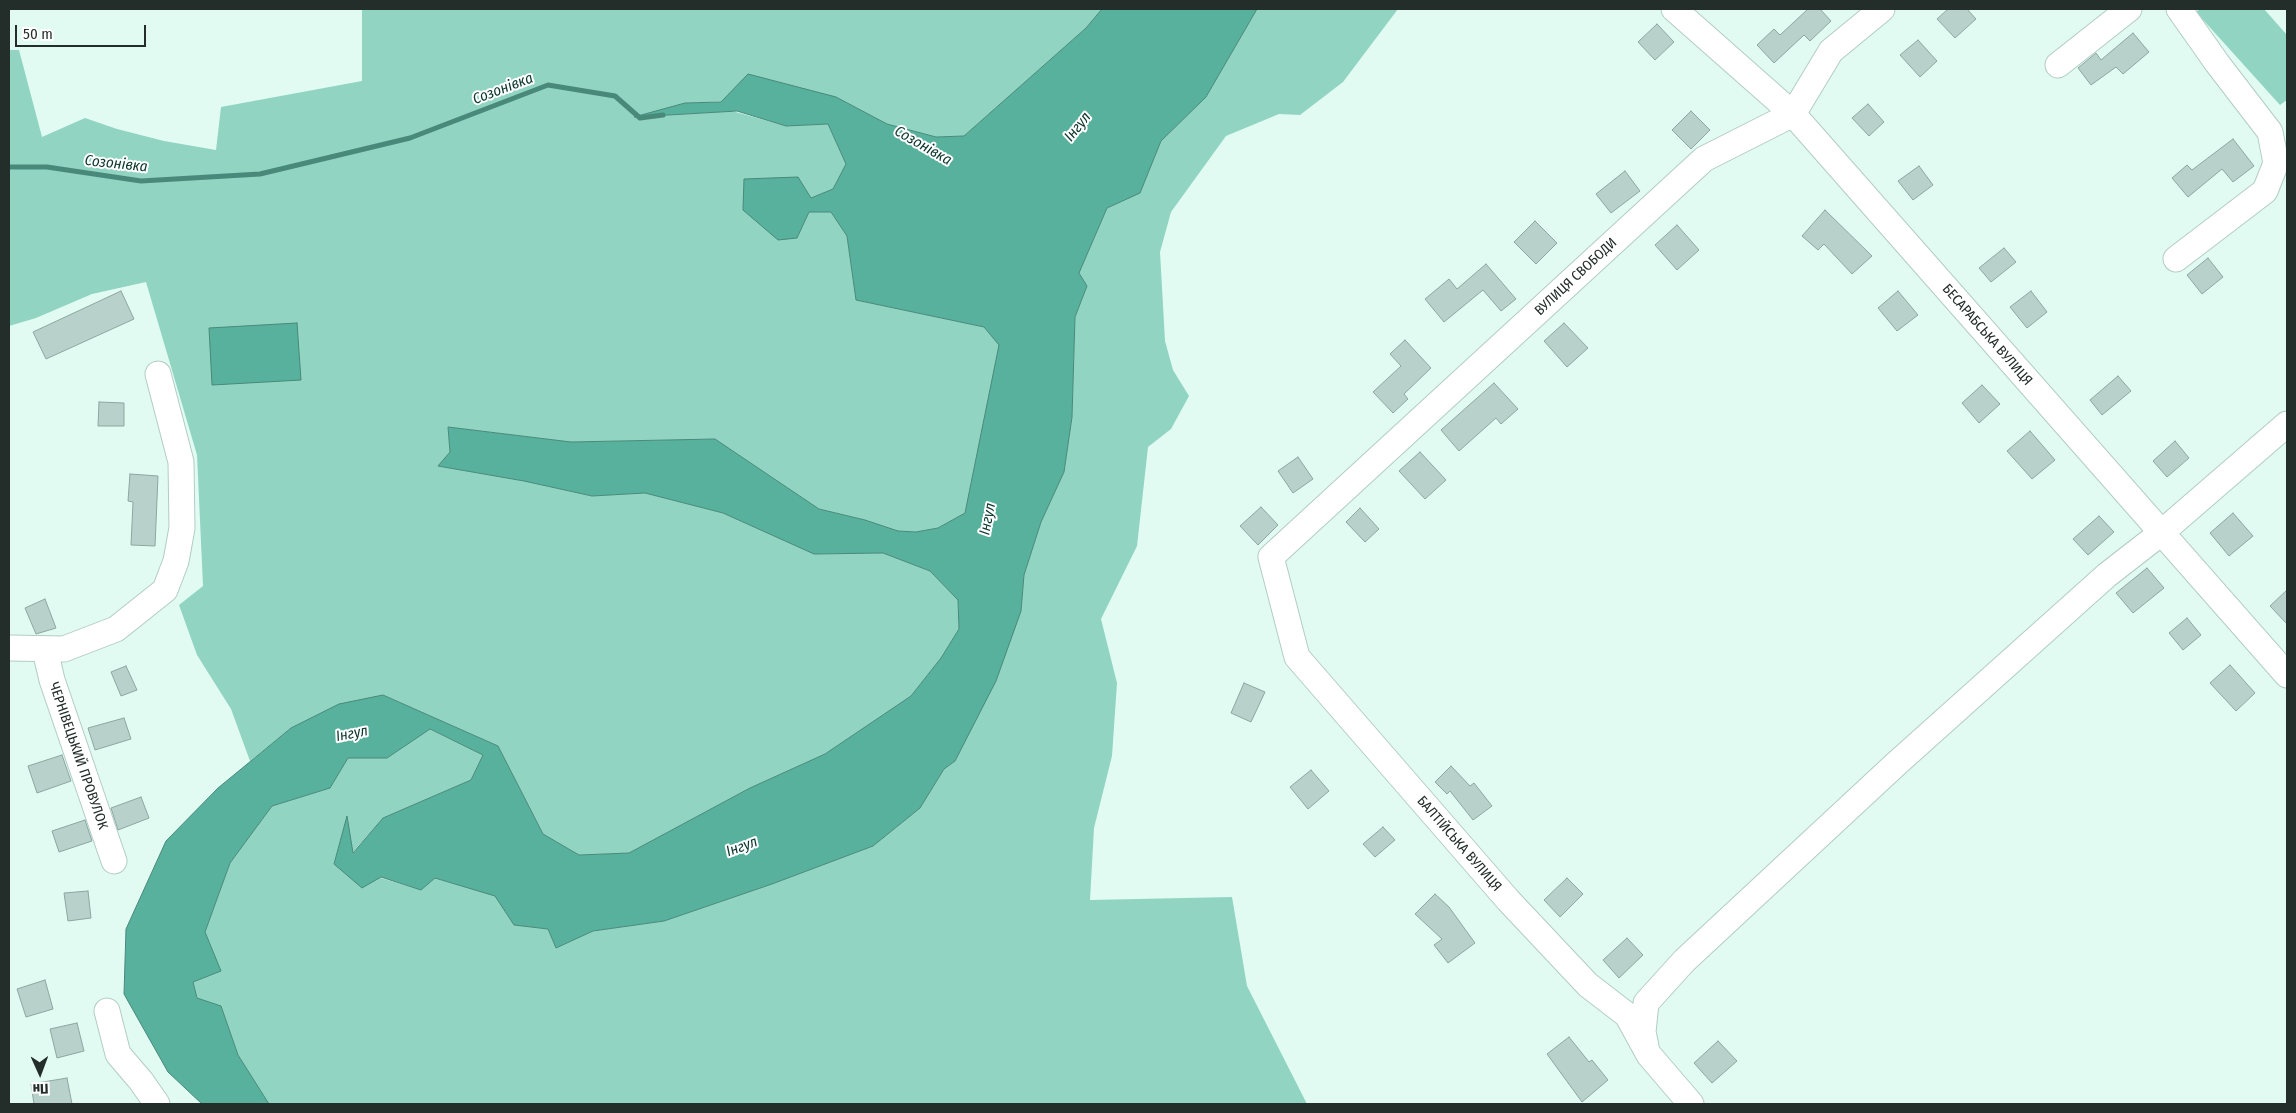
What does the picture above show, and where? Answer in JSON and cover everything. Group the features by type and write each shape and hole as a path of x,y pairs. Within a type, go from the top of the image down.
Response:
{"street":[{"name":"БЕСАРАБСЬКА ВУЛИЦЯ","path":"1674,9 1793,114 2287,675"},
{"path":"1793,114 1831,51 1882,9"},
{"path":"2058,65 2129,9"},
{"path":"2176,259 2265,191 2276,163 2270,132 2178,9"},
{"name":"ВУЛИЦЯ СВОБОДИ","path":"1272,557 1704,159 1793,114"},
{"path":"9,648 64,650 116,629 165,590 176,561 182,528 182,462 158,374"},
{"path":"1649,1055 1643,1032 1646,1003 1684,961 1896,764 2107,575 2161,533 2287,424"},
{"name":"БАЛТІЙСЬКА ВУЛИЦЯ","path":"1272,557 1297,657 1508,900 1588,985 1627,1015 1649,1055 1691,1104"},
{"name":"ЧЕРНІВЕЦЬКИЙ ПРОВУЛОК","path":"45,650 52,680 114,861"},
{"path":"107,1011 118,1054 141,1081 157,1104"}],"shaded area":[{"path":"362,9 1102,9 1086,28 964,136 936,137 887,124 836,97 685,103 638,117 732,111 786,126 828,124 846,164 833,189 811,198 797,238 809,212 831,212 847,236 856,300 984,327 1000,345 965,513 938,528 917,532 898,531 865,520 819,509 715,439 571,442 448,427 450,452 439,466 524,481 592,496 645,493 723,513 814,554 883,553 930,571 958,600 959,629 941,658 911,696 825,754 750,788 629,853 579,855 543,834 498,746 383,695 291,728 250,761 231,709 197,655 179,605 203,586 197,455 146,282 92,294 36,318 9,326 9,50 19,50 42,137 85,118 117,129 164,141 216,150 221,107 362,81"},
{"path":"1257,9 1398,9 1343,82 1300,115 1279,114 1226,136 1171,212 1160,252 1165,341 1173,370 1189,396 1171,429 1148,447 1137,546 1101,619 1117,683 1112,756 1094,828 1090,900 1232,897 1247,986 1307,1104 269,1104 238,1055 221,1006 197,998 193,982 220,971 205,932 230,863 272,806 330,788 348,758 387,758 429,729 483,755 471,780 383,818 352,853 347,818 334,864 421,890 435,878 496,896 514,925 548,929 556,948 593,931 664,921 772,884 873,846 920,808 944,769 955,761 1021,611 1024,575 1041,522 1064,472 1072,417 1075,317 1087,286 1079,273 1107,208 1140,192 1161,141 1206,97"},
{"path":"2200,9 2264,9 2287,35 2287,100 2280,105 2196,12"}],"water":[{"name":"Інгул","path":"1102,9 1257,9 1206,97 1161,141 1140,193 1107,208 1079,273 1087,286 1075,317 1072,417 1064,472 1041,522 1024,575 1021,611 996,681 955,761 944,769 920,808 873,846 772,884 664,921 593,931 556,948 548,929 514,925 495,896 435,878 421,890 381,877 362,888 334,864 347,816 353,853 383,818 471,780 483,755 430,729 387,758 348,758 330,788 272,806 230,863 205,932 221,971 193,982 197,998 221,1006 238,1055 269,1104 202,1104 168,1072 124,994 126,929 166,841 218,788 291,728 339,704 383,695 498,746 543,834 579,855 629,853 750,788 825,754 911,696 941,658 959,629 958,600 930,571 883,553 814,554 723,513 645,493 592,496 524,481 438,466 450,452 448,427 571,442 715,439 819,509 865,520 898,531 916,532 938,528 965,513 999,345 984,327 856,300 847,236 831,212 809,212 797,238 778,240 743,210 744,179 798,177 811,198 833,189 846,164 828,124 786,126 737,111 634,117 685,103 721,102 748,74 836,97 887,124 936,137 964,136 1086,28"},
{"path":"297,323 301,380 212,385 209,328"}],"building":[{"path":"1808,9 1820,9 1831,21 1810,41 1804,35 1774,63 1757,45 1774,29 1780,35"},
{"path":"1948,9 1967,9 1976,19 1955,38 1937,19"},
{"path":"1657,24 1674,42 1655,60 1638,42"},
{"path":"2133,33 2149,52 2123,74 2116,67 2091,85 2078,68 2096,53 2101,60"},
{"path":"1918,40 1937,61 1920,77 1900,55"},
{"path":"1868,104 1884,122 1869,136 1852,118"},
{"path":"1691,111 1710,130 1691,149 1672,130"},
{"path":"2233,139 2254,166 2233,182 2222,169 2188,197 2172,178 2187,165 2192,170"},
{"path":"1919,166 1933,185 1913,200 1898,181"},
{"path":"1625,171 1640,191 1611,213 1596,194"},
{"path":"1825,210 1872,256 1852,274 1824,244 1818,250 1802,236"},
{"path":"1535,221 1557,243 1536,264 1514,242"},
{"path":"1677,225 1699,250 1677,270 1655,245"},
{"path":"2004,248 2016,262 1991,282 1979,268"},
{"path":"2208,258 2223,277 2202,294 2187,275"},
{"path":"1486,264 1516,299 1501,311 1483,290 1444,322 1425,299 1449,279 1457,289"},
{"path":"121,291 134,319 46,359 33,332"},
{"path":"1898,291 1918,315 1897,331 1878,308"},
{"path":"2031,291 2047,312 2027,328 2010,307"},
{"path":"1564,323 1588,348 1567,367 1544,341"},
{"path":"1405,340 1431,368 1404,394 1408,399 1393,413 1373,392 1401,366 1390,354"},
{"path":"2118,376 2131,391 2102,415 2090,400"},
{"path":"1494,383 1518,409 1501,424 1496,418 1459,451 1441,430"},
{"path":"1982,385 2000,404 1979,423 1962,403"},
{"path":"99,402 124,403 124,426 98,426"},
{"path":"2030,431 2055,460 2032,479 2007,451"},
{"path":"2175,441 2189,458 2167,477 2153,461"},
{"path":"1420,452 1446,480 1425,499 1399,471"},
{"path":"1298,457 1313,479 1293,493 1278,471"},
{"path":"130,474 158,476 155,546 131,545 133,502 128,501"},
{"path":"1261,507 1278,525 1258,545 1240,526"},
{"path":"1360,508 1379,529 1365,542 1346,522"},
{"path":"2233,513 2253,536 2229,556 2210,533"},
{"path":"2099,516 2114,532 2088,555 2073,539"},
{"path":"2147,568 2164,588 2133,613 2116,593"},
{"path":"2287,590 2287,624 2270,606"},
{"path":"45,599 56,628 36,634 25,608"},
{"path":"2187,618 2201,635 2183,650 2169,633"},
{"path":"2230,665 2255,693 2236,711 2210,683"},
{"path":"126,666 137,690 121,696 111,672"},
{"path":"1244,683 1265,692 1251,722 1231,713"},
{"path":"124,718 131,739 95,750 88,728"},
{"path":"62,755 71,781 37,793 28,766"},
{"path":"1451,766 1470,786 1474,783 1492,806 1473,820 1450,791 1447,794 1435,782"},
{"path":"1311,770 1329,791 1308,809 1290,787"},
{"path":"141,797 149,818 118,830 111,808"},
{"path":"85,820 92,841 59,852 52,831"},
{"path":"1383,827 1395,840 1375,857 1363,844"},
{"path":"1567,878 1583,894 1560,917 1544,900"},
{"path":"88,891 91,918 68,921 64,893"},
{"path":"1435,894 1449,907 1475,943 1448,963 1434,945 1442,939 1415,914"},
{"path":"1627,938 1643,955 1619,978 1603,960"},
{"path":"45,980 53,1009 26,1017 17,989"},
{"path":"77,1023 84,1051 57,1058 50,1029"},
{"path":"1569,1037 1589,1062 1592,1060 1608,1080 1582,1102 1547,1054"},
{"path":"1718,1041 1737,1061 1712,1083 1694,1063"},
{"path":"67,1078 72,1104 34,1104 31,1084"}],"waterway":[{"name":"Созонівка","path":"9,167 47,167 141,181 260,174 410,138 548,85 615,96 640,118 663,115"}]}
